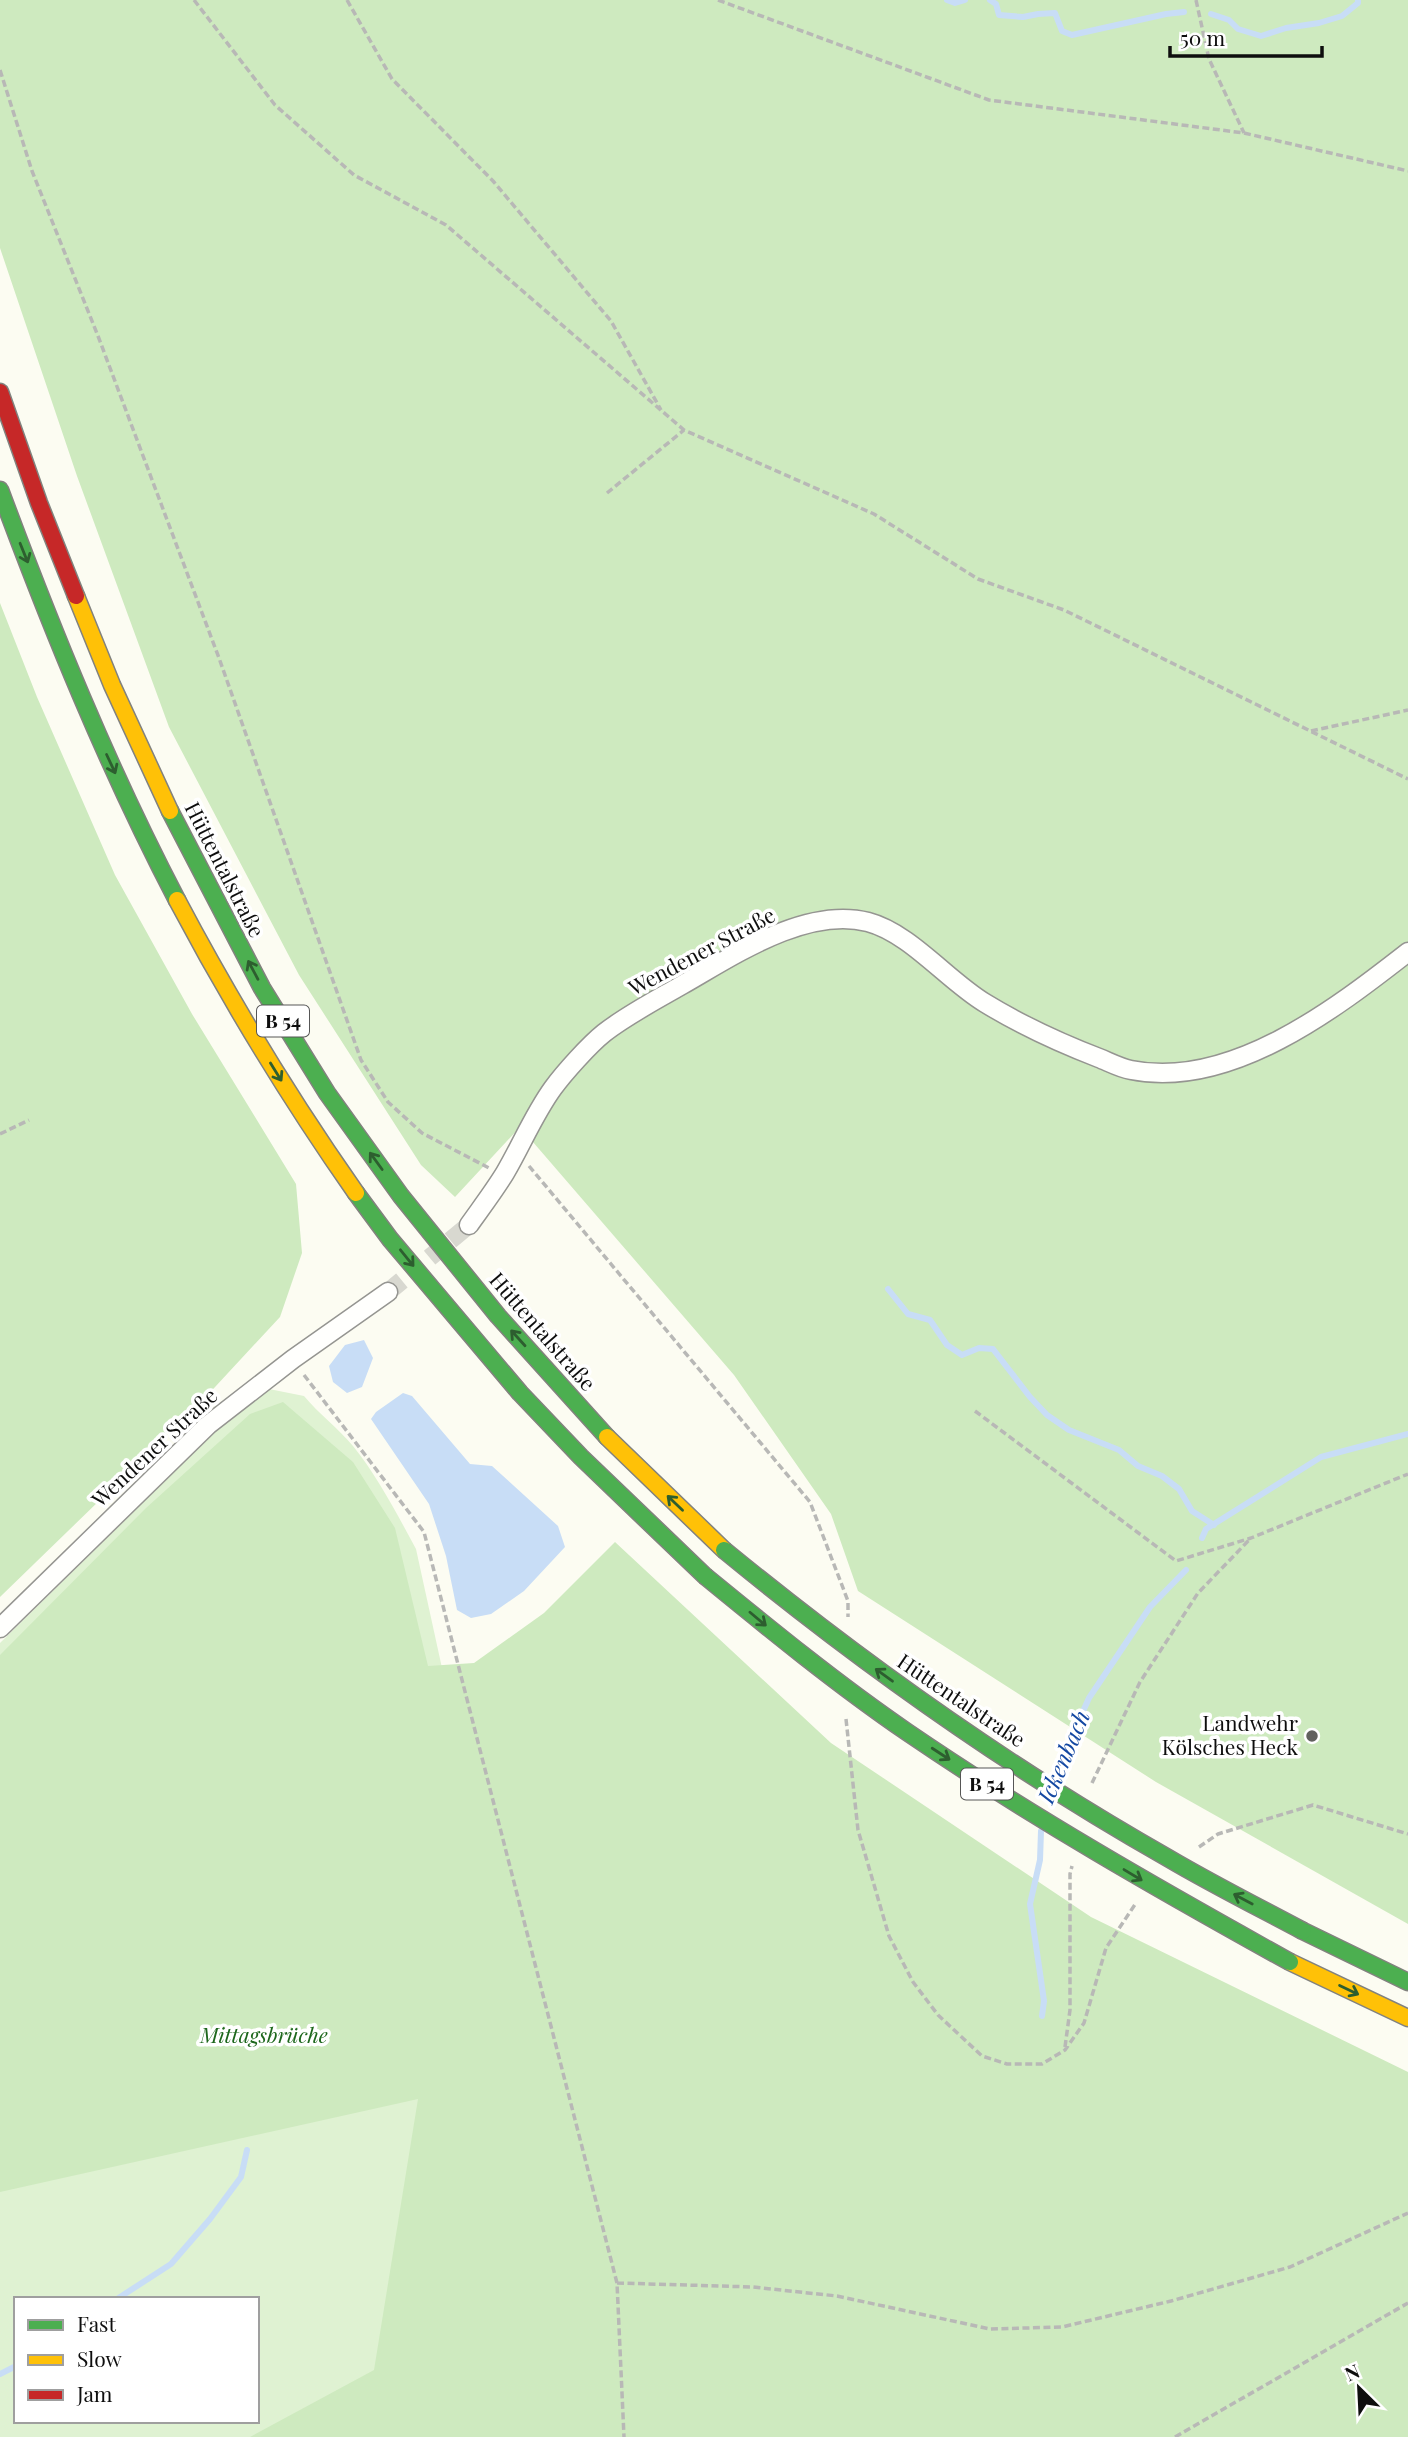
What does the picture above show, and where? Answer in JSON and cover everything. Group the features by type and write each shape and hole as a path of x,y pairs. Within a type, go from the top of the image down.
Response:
{"highway":[{"name":"Hüttentalstraße","path":"0,392 39,503 112,685 180,834 262,988 320,1081 401,1196 498,1316 603,1433 724,1550 820,1628 921,1701 1035,1777 1167,1858 1303,1931 1408,1982"},
{"name":"B 54","path":"0,490 81,698 150,848 234,1005 300,1111 371,1215 471,1337 580,1456 705,1576 790,1646 905,1730 1024,1809 1151,1885 1290,1962 1408,2018"}],"street":[{"name":"Wendener Straße","path":"469,1225 503,1175 553,1088 603,1034 728,959 797,927 847,920 867,922 893,932 984,1002 1016,1020 1060,1043 1129,1070 1158,1073 1189,1072 1222,1063 1283,1037 1312,1021 1408,952"},
{"name":"Wendener Straße","path":"0,1628 208,1425 293,1359 388,1292"}],"path":[{"path":"194,0 275,105 354,175 446,225 684,430 874,514 978,579 1064,611 1408,779"},
{"path":"347,0 392,79 493,181 611,321 663,414"},
{"path":"718,0 989,100 1244,133 1408,171"},
{"path":"1196,0 1209,59 1244,133"},
{"path":"0,70 32,171 219,658 361,1060 388,1102 422,1133 503,1175"},
{"path":"607,493 684,430"},
{"path":"1309,731 1408,710"},
{"path":"0,1134 29,1120"},
{"path":"293,1359 424,1532 617,2283 624,2437"},
{"path":"975,1411 1176,1561 1251,1538 1408,1474"},
{"path":"1090,1794 1093,1780 1140,1682 1198,1593 1251,1538"},
{"path":"1065,2050 1070,2010 1070,1874 1074,1861"},
{"path":"617,2283 753,2287 837,2296 990,2329 1062,2328 1290,2267 1408,2213"},
{"path":"1175,2437 1408,2303"}],"green space":[{"path":"0,0 1408,0 1408,1924 1156,1782 858,1591 831,1514 734,1375 520,1127 455,1197 421,1165 299,975 169,727 77,476 0,248"},
{"path":"0,603 37,697 115,875 192,1014 296,1184 302,1253 280,1317 203,1400 0,1597"},
{"name":"Mittagsbrüche","path":"269,1389 304,1396 362,1458 387,1496 416,1549 610,2437 0,2437 0,1643 214,1433"},
{"path":"283,1402 353,1462 395,1528 428,1666 474,1663 544,1613 615,1542 831,1743 1091,1917 1408,2072 1408,2437 250,2437 374,2370 418,2099 0,2192 0,1655 146,1508 250,1414"}],"water":[{"path":"364,1340 373,1358 362,1387 347,1393 333,1382 329,1366 345,1345"},
{"path":"403,1393 412,1396 470,1464 492,1466 558,1526 565,1547 524,1591 491,1614 471,1618 457,1610 446,1556 429,1504 371,1419 376,1412"}],"waterway":[{"path":"947,0 955,3 965,0"},
{"path":"990,0 996,4 999,15 1023,17 1055,13 1062,31 1072,35 1184,12"},
{"path":"1211,14 1229,20 1238,29 1261,36 1342,16 1358,3 1358,0"},
{"path":"888,1289 908,1314 930,1320 947,1345 962,1355 979,1348 993,1349 1047,1415 1069,1430 1119,1450 1138,1466 1162,1476 1179,1489 1192,1511 1214,1525"},
{"name":"Ickenbach","path":"1202,1538 1206,1529 1321,1457 1408,1434"},
{"name":"Ickenbach","path":"1053,1778 1089,1698 1150,1607 1186,1570"},
{"name":"Ickenbach","path":"1041,1831 1040,1860 1030,1904 1044,2001 1042,2016"},
{"path":"120,2297 171,2264 210,2219 241,2177 247,2150"},
{"path":"0,2374 14,2367"}],"tunnel":[{"path":"388,1292 469,1225"}],"traffic: fast":[{"path":"0,490 82,698 177,900"},
{"path":"170,811 262,988 327,1093 401,1196 498,1316 607,1437"},
{"path":"356,1193 390,1239 520,1393 581,1457 705,1576"},
{"path":"724,1550 830,1634 995,1751 1168,1858 1303,1931"},
{"path":"705,1576 855,1695 953,1763 1096,1852 1290,1962"},
{"path":"1303,1931 1408,1982"}],"traffic: slow":[{"path":"76,596 112,685 170,811"},
{"path":"177,900 262,1050 356,1193"},
{"path":"607,1437 724,1550"},
{"path":"1290,1962 1408,2018"}],"traffic: jam":[{"path":"0,392 39,503 76,596"}],"place":[{"name":"Landwehr Kölsches Heck","path":"1312,1736"}]}
